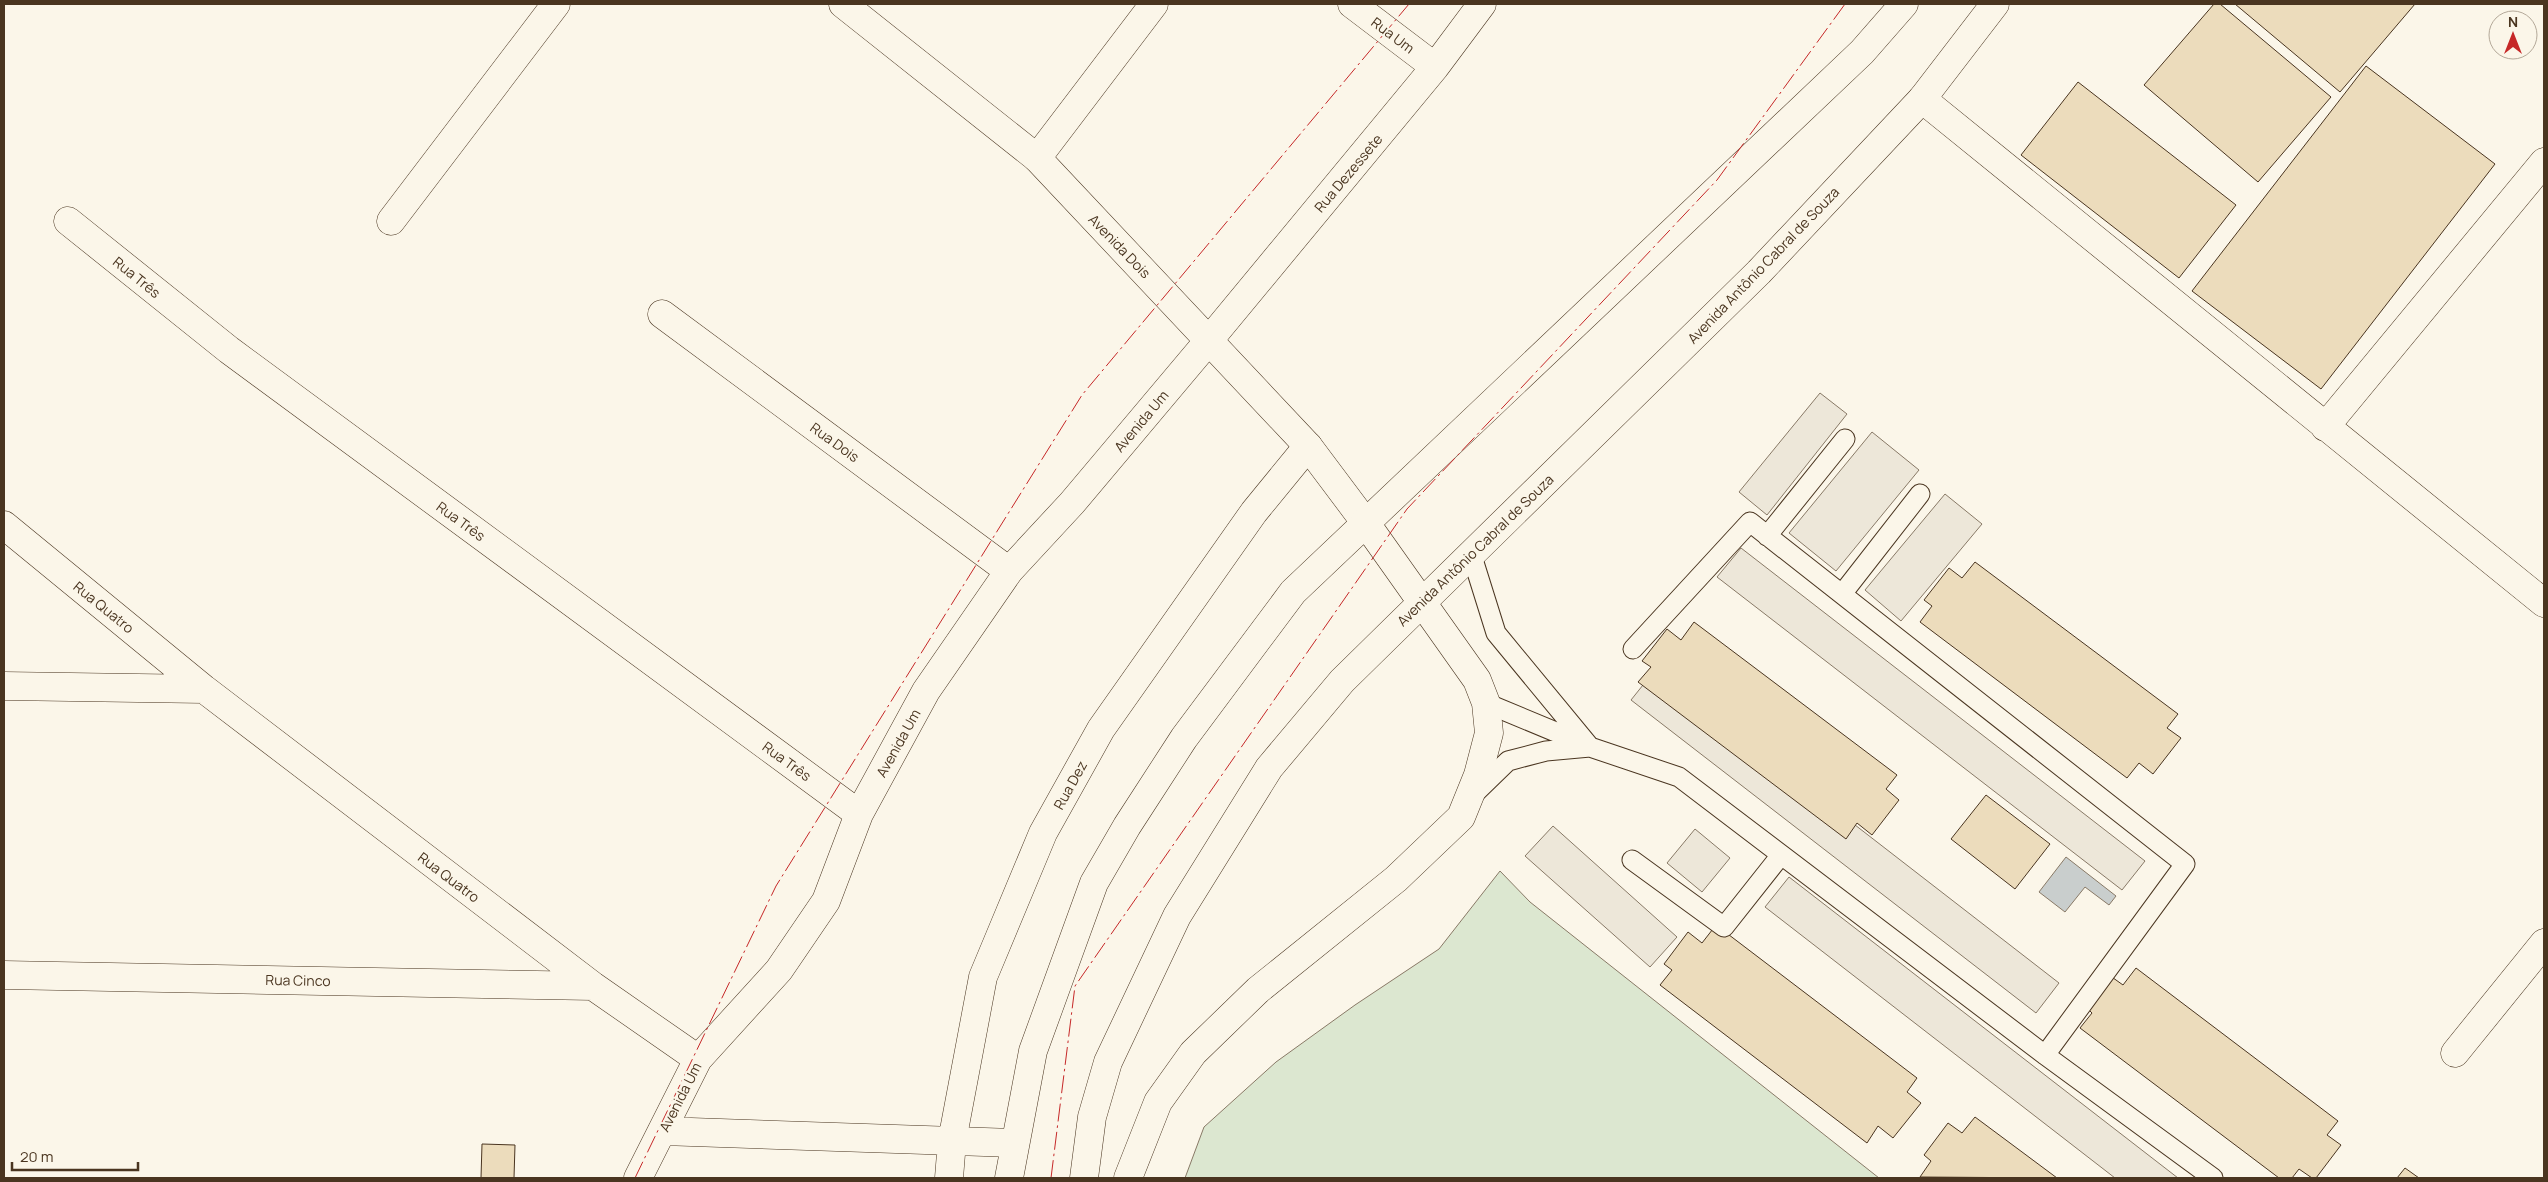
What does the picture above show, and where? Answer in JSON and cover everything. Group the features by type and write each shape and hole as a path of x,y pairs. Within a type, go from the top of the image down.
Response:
{"main road":[{"path":"391,222 556,4"},
{"name":"Avenida Dois","path":"843,4 1037,158 1308,446 1365,522 1477,680 1486,703 1488,733 1478,774 1461,817 1396,879 1258,990 1193,1053 1158,1102 1128,1178"},
{"path":"1037,158 1154,4"},
{"name":"Rua Um","path":"1352,4 1435,67"},
{"name":"Rua Dezessete","path":"1210,340 1435,67 1482,4"},
{"path":"1009,1178 1032,1051 1072,938 1094,884 1126,826 1184,738 1293,592 1862,52 1904,4"},
{"name":"Avenida Antônio Cabral de Souza","path":"1084,1178 1092,1117 1108,1062 1177,916 1269,768 1342,681 1421,601 1759,272 1922,98 1995,4"},
{"path":"1922,98 2544,603"},
{"path":"2325,427 2544,162"},
{"name":"Rua Três","path":"68,222 229,350 859,814"},
{"name":"Rua Dois","path":"662,314 1009,571"},
{"name":"Avenida Um","path":"638,1178 698,1059 779,970 826,901 859,814 926,691 1009,571 1072,503 1210,340"},
{"name":"Rua Dez","path":"949,1178 952,1141 983,977 1043,833 1101,729 1254,512 1308,446"},
{"name":"Rua Quatro","path":"4,525 204,689 592,986 698,1059"},
{"path":"4,686 204,689"},
{"path":"2455,1053 2544,943"},
{"name":"Rua Cinco","path":"4,975 592,986"},
{"path":"662,1131 1014,1142"}],"lane":[{"path":"1767,536 1845,439"},
{"path":"1842,594 1920,494"},
{"path":"1633,649 1750,522 2186,864 2045,1054"},
{"path":"1471,553 1496,634 1590,747"},
{"path":"1486,703 1590,747 1679,777 2045,1054 2213,1178"},
{"path":"1468,800 1508,761 1546,752 1590,747"},
{"path":"1632,860 1724,928 1781,855"}],"green space":[{"path":"1500,871 1530,902 1879,1178 1185,1178 1204,1127 1276,1062 1355,1005 1439,949"}],"shaded area":[{"path":"1820,393 1847,414 1767,515 1739,492"},
{"path":"1872,432 1919,470 1836,571 1789,533"},
{"path":"1945,494 1982,524 1901,621 1865,590"},
{"path":"1741,548 2145,861 2122,890 1717,577"},
{"path":"1655,670 2059,983 2036,1013 1631,700"},
{"path":"1553,826 1677,937 1650,967 1525,856"},
{"path":"1695,829 1730,858 1702,892 1667,863"},
{"path":"2066,857 2116,896 2109,905 2085,887 2065,912 2039,892"},
{"path":"1789,877 2178,1178 2115,1178 1765,907"}],"building":[{"path":"2214,4 2220,4 2331,97 2258,182 2144,85"},
{"path":"2235,4 2415,4 2340,92"},
{"path":"2366,66 2495,164 2321,389 2192,291"},
{"path":"2078,82 2236,205 2179,278 2021,155"},
{"path":"1975,562 2178,714 2167,728 2181,738 2153,774 2139,763 2127,778 1920,622 1932,606 1924,600 1949,568 1962,578"},
{"path":"1694,622 1897,775 1886,789 1899,800 1872,835 1857,823 1846,839 1638,682 1651,667 1642,661 1667,629 1681,640"},
{"path":"1986,795 2050,844 2015,889 1951,839"},
{"path":"1716,925 1917,1078 1907,1092 1921,1103 1893,1138 1878,1126 1867,1143 1660,985 1672,970 1664,964 1688,932 1702,943"},
{"path":"2136,968 2338,1121 2327,1135 2341,1145 2316,1178 2312,1178 2299,1169 2292,1178 2279,1178 2080,1028 2092,1013 2085,1006 2109,975 2123,985"},
{"path":"1975,1117 2057,1178 1920,1177 1931,1161 1924,1155 1948,1123 1962,1133"},
{"path":"482,1144 515,1145 514,1178 481,1178"},
{"path":"2405,1168 2419,1178 2397,1178"}],"power":[{"path":"635,1178 776,886 1082,395 1409,4"},
{"path":"1051,1178 1075,986 1407,509 1717,180 1845,4"}]}
